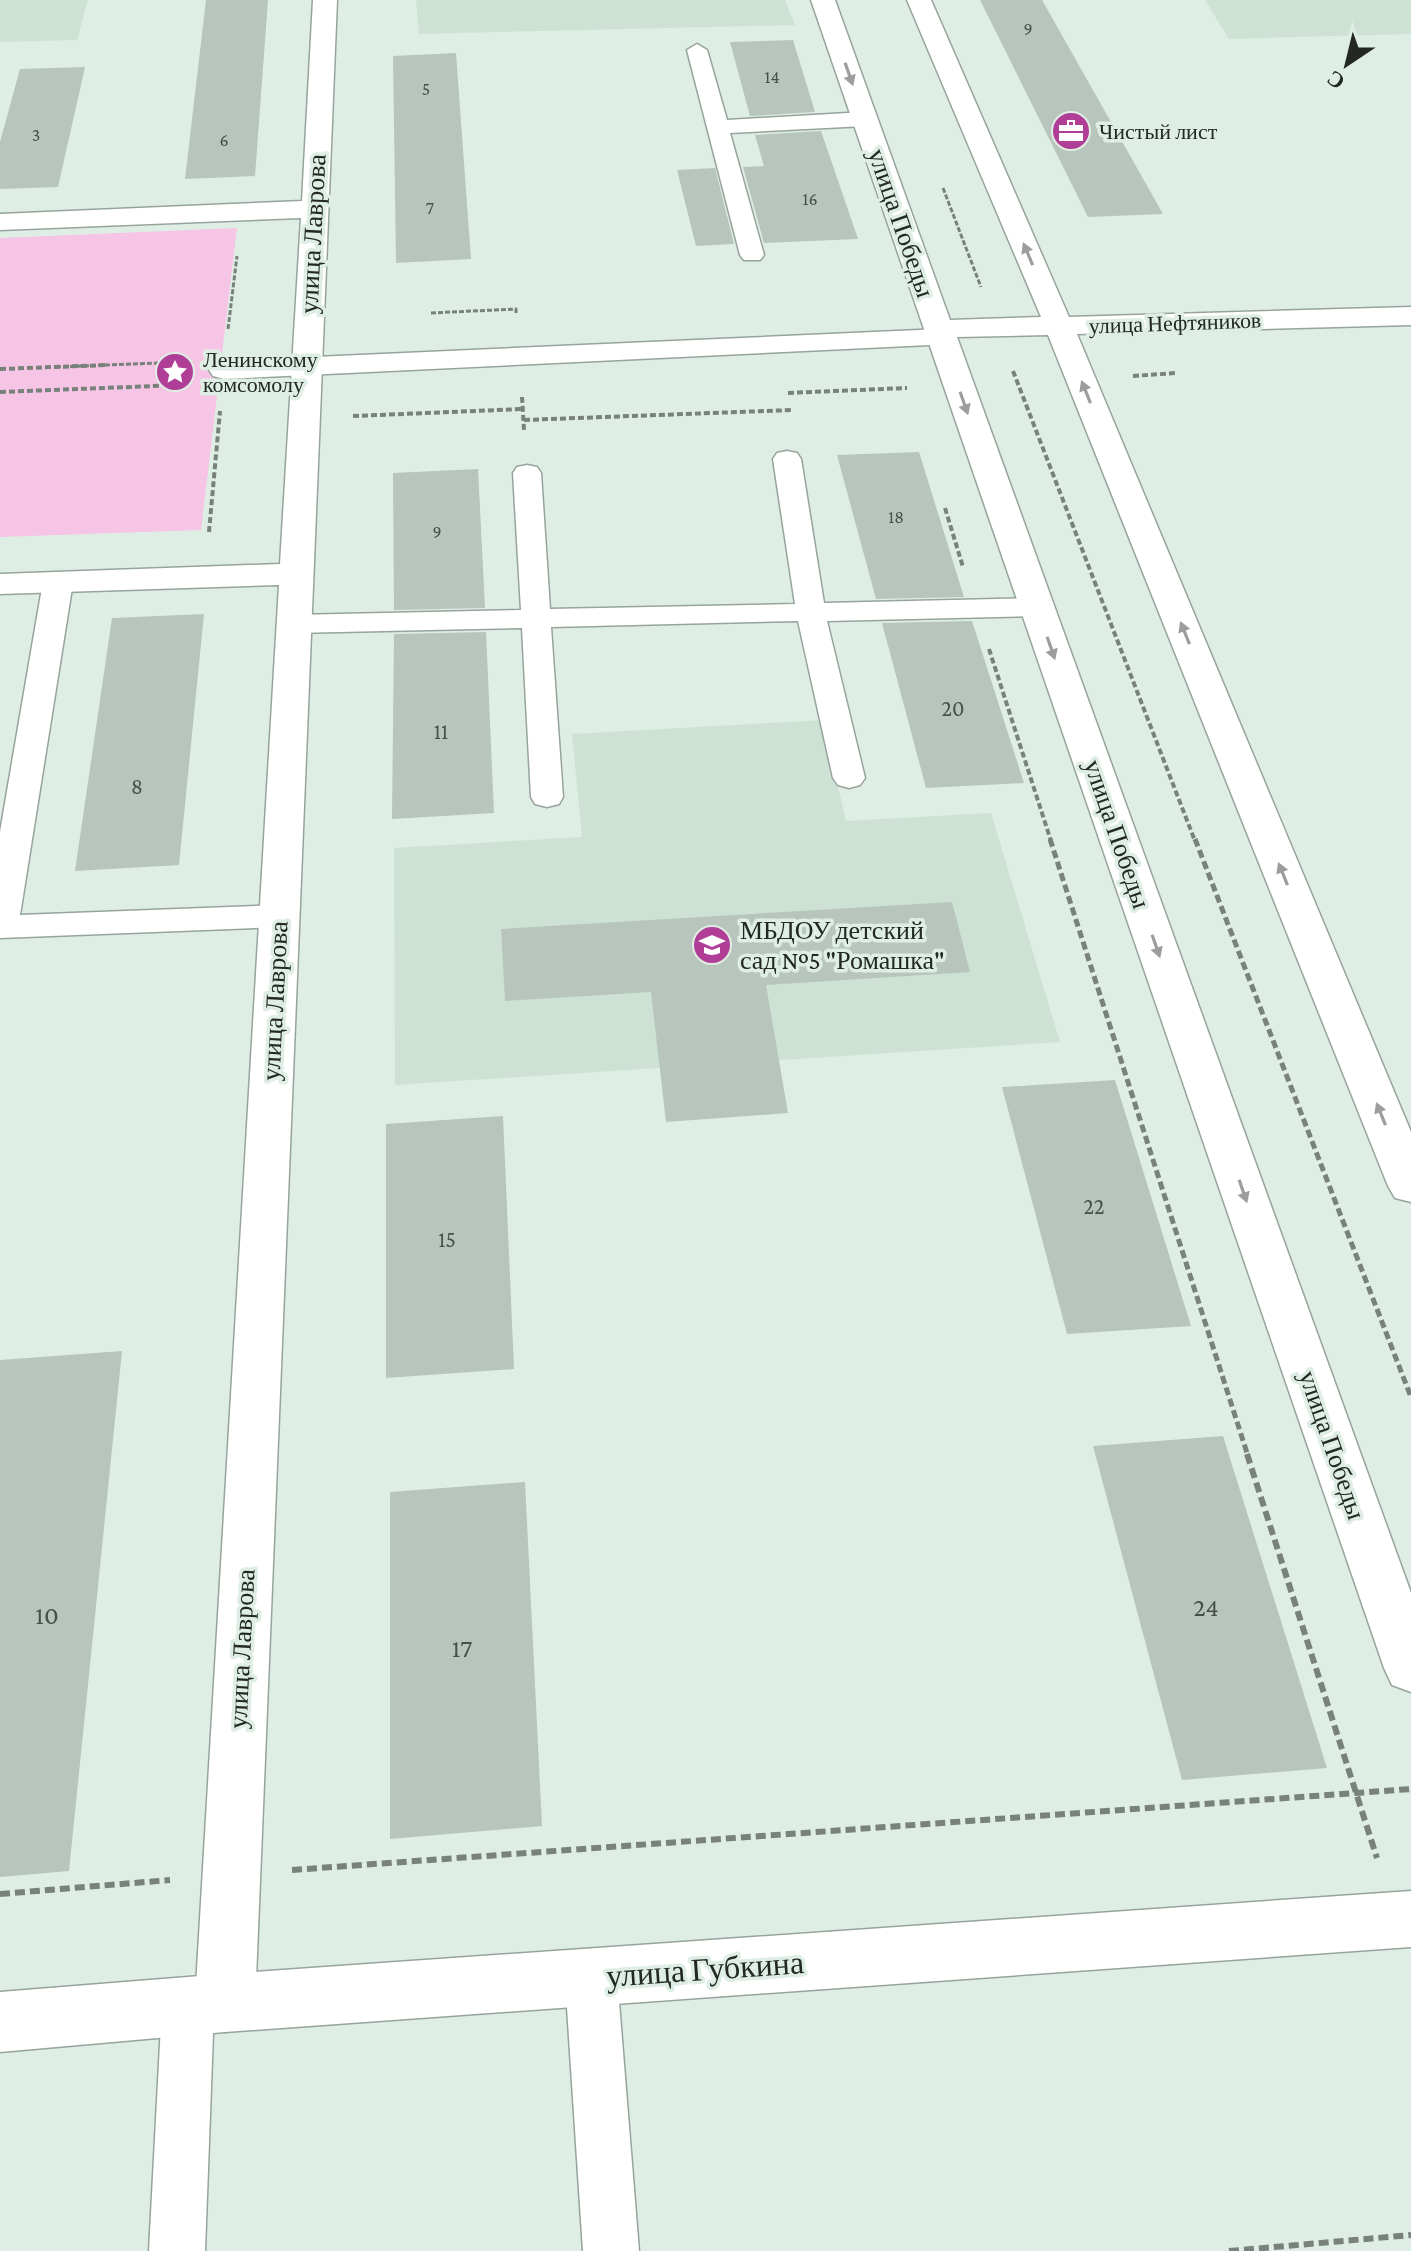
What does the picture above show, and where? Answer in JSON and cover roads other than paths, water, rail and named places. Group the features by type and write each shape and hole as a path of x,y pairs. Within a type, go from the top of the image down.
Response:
{"street":[{"name":"улица Лаврова","path":"206,2005 231,1875 325,0"},
{"name":"улица Победы","path":"823,0 1411,1668"},
{"path":"919,0 1059,326 1411,1186"},
{"path":"0,222 314,209"},
{"name":"улица Нефтяников","path":"224,370 894,340 997,328 1411,316"},
{"path":"0,584 296,574"},
{"name":"улица Губкина","path":"0,2022 1404,1919"}],"lane":[{"path":"697,50 752,255"},
{"path":"717,127 865,119"},
{"path":"787,459 811,614 849,778"},
{"path":"527,473 547,797"},
{"path":"58,582 1,927 279,916"},
{"path":"293,624 1036,607"},
{"path":"591,1977 611,2251"},
{"path":"177,2251 206,2005"}],"place":[{"name":"Чистый лист","path":"1071,131"},
{"name":"Ленинскому комсомолу","path":"175,372"},
{"name":"МБДОУ детский сад №5 \"Ромашка\"","path":"712,945"}]}
